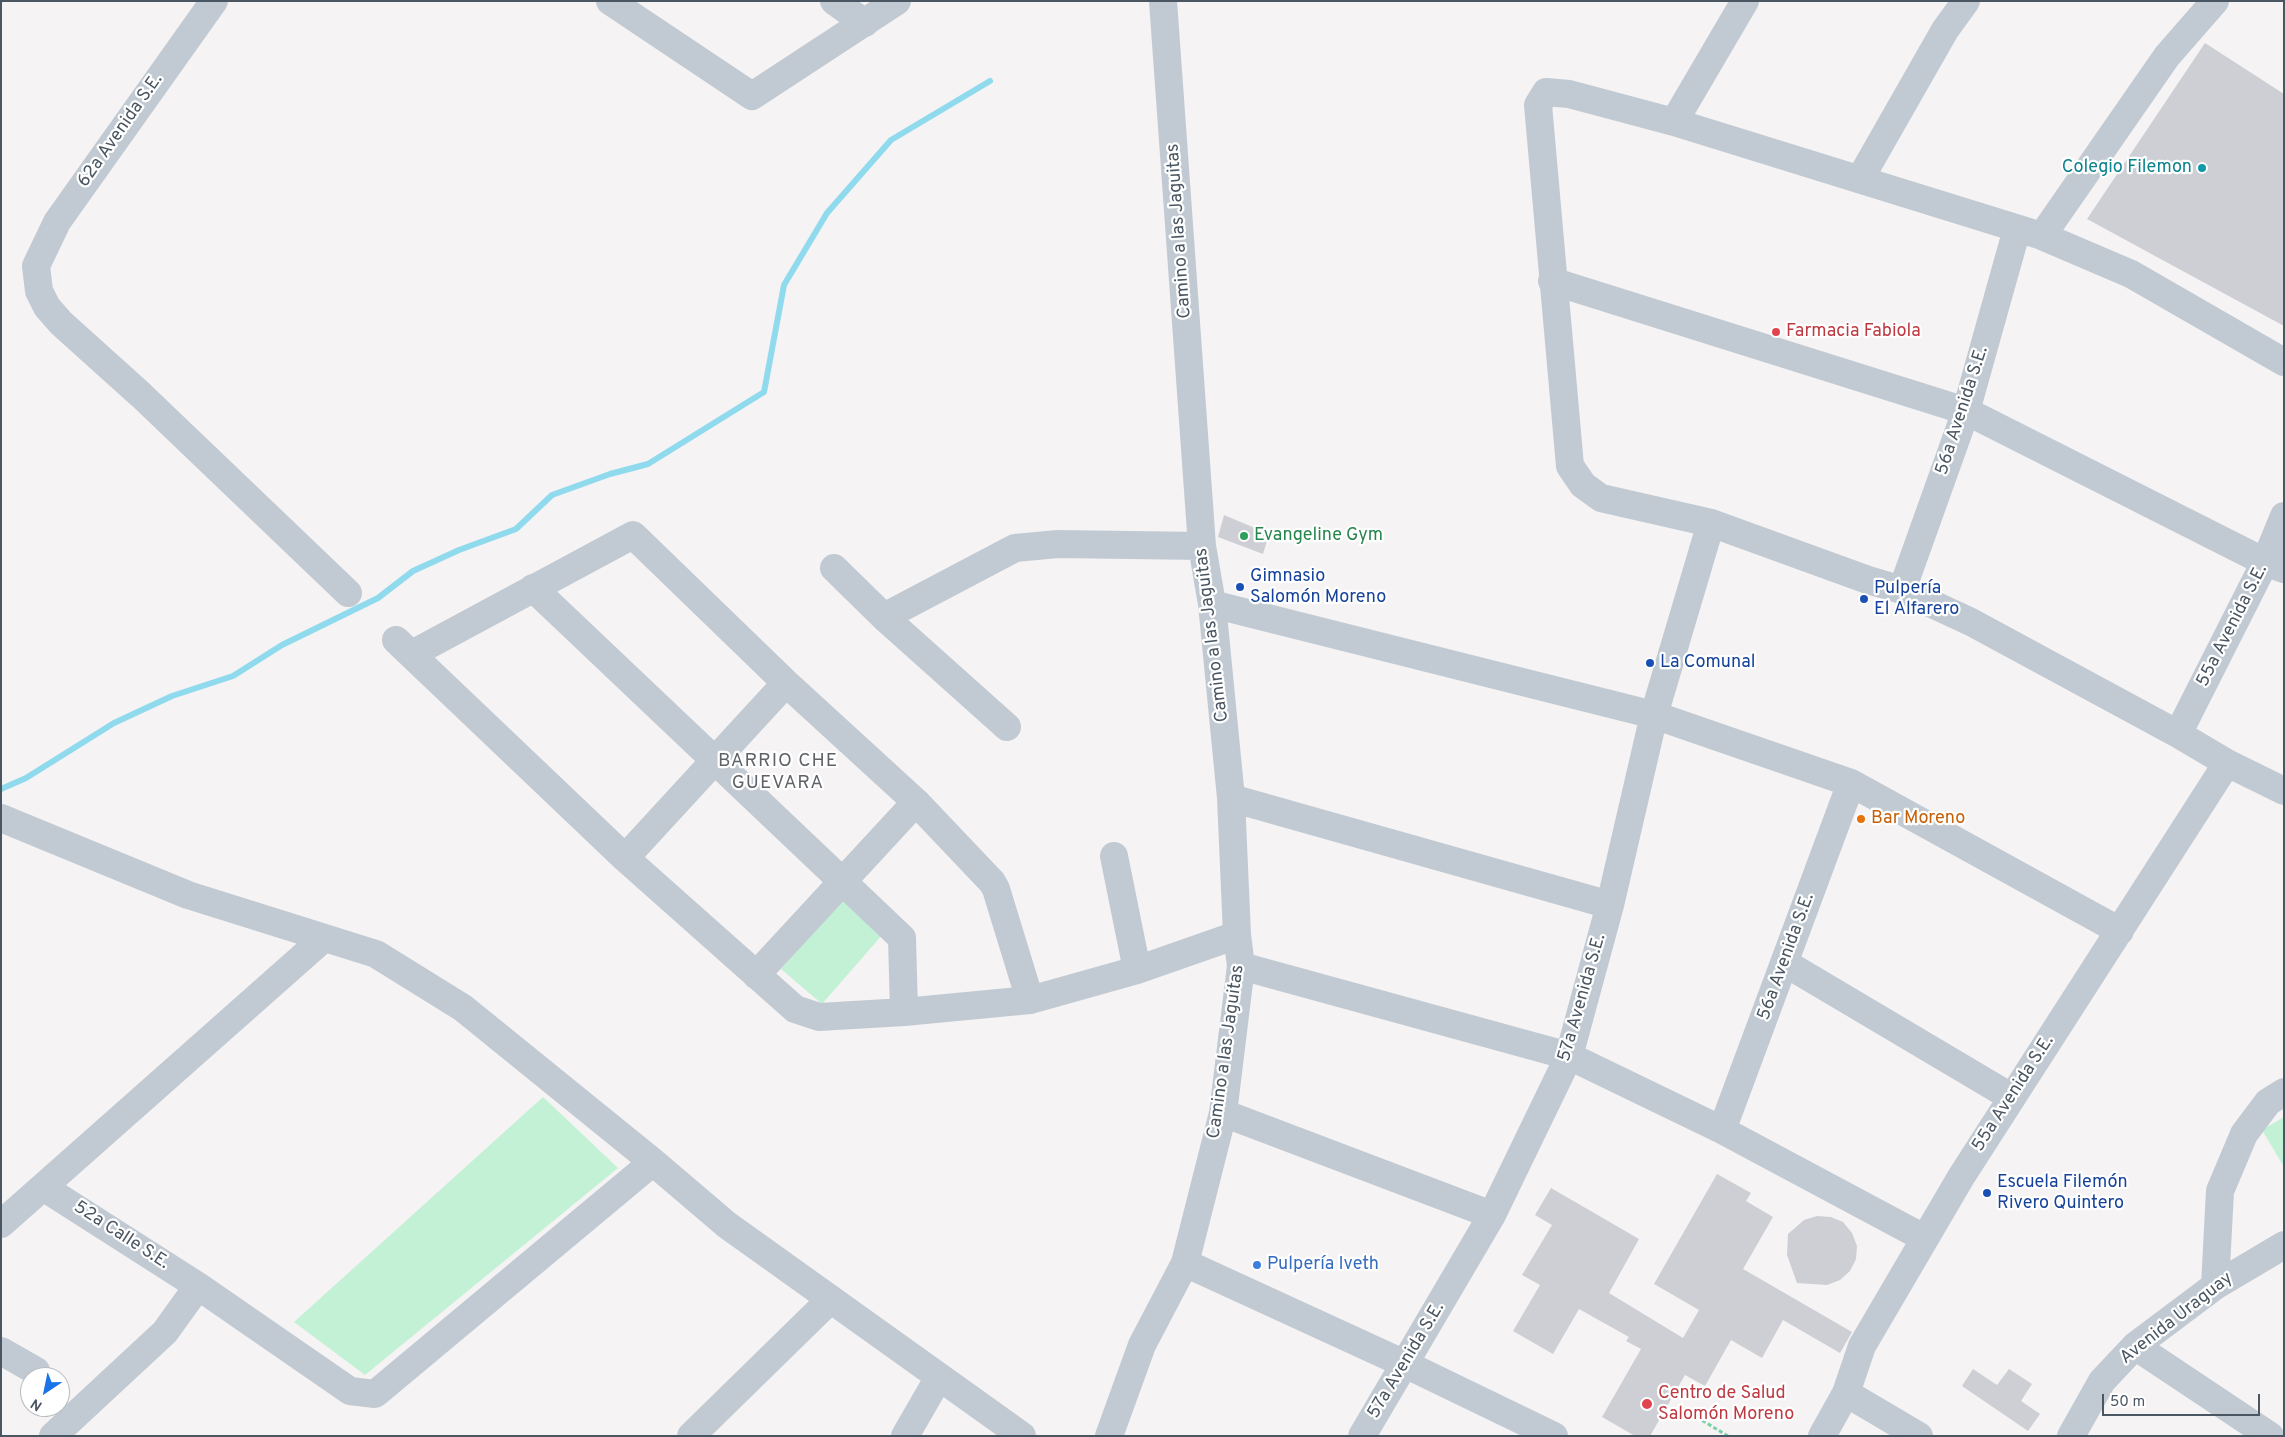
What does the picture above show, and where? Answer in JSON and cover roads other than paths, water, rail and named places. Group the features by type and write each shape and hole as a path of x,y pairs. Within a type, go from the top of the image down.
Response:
{"street":[{"name":"62a Avenida S.E.","path":"214,1 57,222 36,266 39,291 47,307 61,323 141,395 348,593"},
{"path":"610,1 752,96 897,1"},
{"path":"834,1 865,23"},
{"name":"Camino a las Jaguitas","path":"1109,1436 1142,1344 1185,1263 1223,1114 1242,966 1237,935 1231,798 1212,604 1202,546 1163,1"},
{"path":"1674,122 1745,1"},
{"path":"1860,179 1945,30 1966,1"},
{"path":"2042,236 2167,56 2215,1"},
{"path":"2284,362 2131,274 2042,236 1674,122 1569,94 1546,92 1538,105 1552,281 1570,466 1583,485 1602,498 1711,523 1868,580 1902,590 1971,622 2178,734 2226,763 2284,791"},
{"name":"56a Avenida S.E.","path":"1902,590 1966,410 2016,229"},
{"path":"1552,281 1966,410 2274,566"},
{"name":"55a Avenida S.E.","path":"2178,734 2274,566 2284,516"},
{"name":"57a Avenida S.E.","path":"1362,1436 1492,1215 1569,1056 1610,905 1654,715 1711,523"},
{"path":"1030,1000 996,889 992,882 916,802 786,684 633,535 533,588 404,647 625,858 795,1010 818,1017 904,1012 1030,1000 1137,970 1237,935"},
{"path":"884,617 1015,548 1058,544 1202,546"},
{"path":"834,568 884,617 1007,727"},
{"path":"533,588 902,938 904,1012"},
{"path":"1212,604 1654,715 1851,783 2120,931"},
{"path":"625,858 786,684"},
{"name":"55a Avenida S.E.","path":"1822,1436 1846,1393 1862,1346 1924,1238 2011,1096 2120,931 2226,763"},
{"name":"56a Avenida S.E.","path":"1722,1130 1851,783"},
{"path":"1231,798 1610,905"},
{"path":"756,975 916,802"},
{"path":"1,818 188,895 376,954 463,1008 653,1162 726,1225 939,1377 1008,1432"},
{"path":"1114,856 1137,970"},
{"path":"1,1224 324,938"},
{"path":"1784,963 2011,1096"},
{"path":"1242,966 1569,1056 1722,1130 1924,1238"},
{"path":"2214,1286 2220,1192 2244,1134 2268,1102 2284,1092"},
{"path":"1223,1114 1492,1215"},
{"name":"52a Calle S.E.","path":"43,1187 198,1286 350,1391 375,1394 653,1162"},
{"name":"Avenida Uraguay","path":"2071,1436 2102,1380 2136,1346 2214,1286 2284,1245"},
{"path":"1185,1263 1404,1364 1554,1436"},
{"path":"53,1436 165,1332 198,1286"},
{"path":"691,1436 831,1299"},
{"path":"2136,1346 2270,1436"},
{"path":"1,1351 29,1367"},
{"path":"905,1436 939,1377"},
{"path":"1846,1393 1919,1436"}],"waterway":[{"path":"1,789 26,778 114,723 172,696 233,676 282,645 378,598 413,571 459,550 516,529 552,495 610,474 648,464 764,392 784,285 827,213 891,140 990,81"}],"place":[{"name":"Colegio Filemon","path":"2202,168"},
{"name":"Farmacia Fabiola","path":"1776,332"},
{"name":"Evangeline Gym","path":"1244,536"},
{"name":"Gimnasio Salomón Moreno","path":"1240,587"},
{"name":"Pulpería El Alfarero","path":"1864,599"},
{"name":"La Comunal","path":"1650,663"},
{"name":"Bar Moreno","path":"1861,819"},
{"name":"Escuela Filemón Rivero Quintero","path":"1987,1193"},
{"name":"Pulpería Iveth","path":"1257,1265"},
{"name":"Centro de Salud Salomón Moreno","path":"1647,1404"}],"district":[{"name":"BARRIO CHE GUEVARA","path":"778,773"}]}
